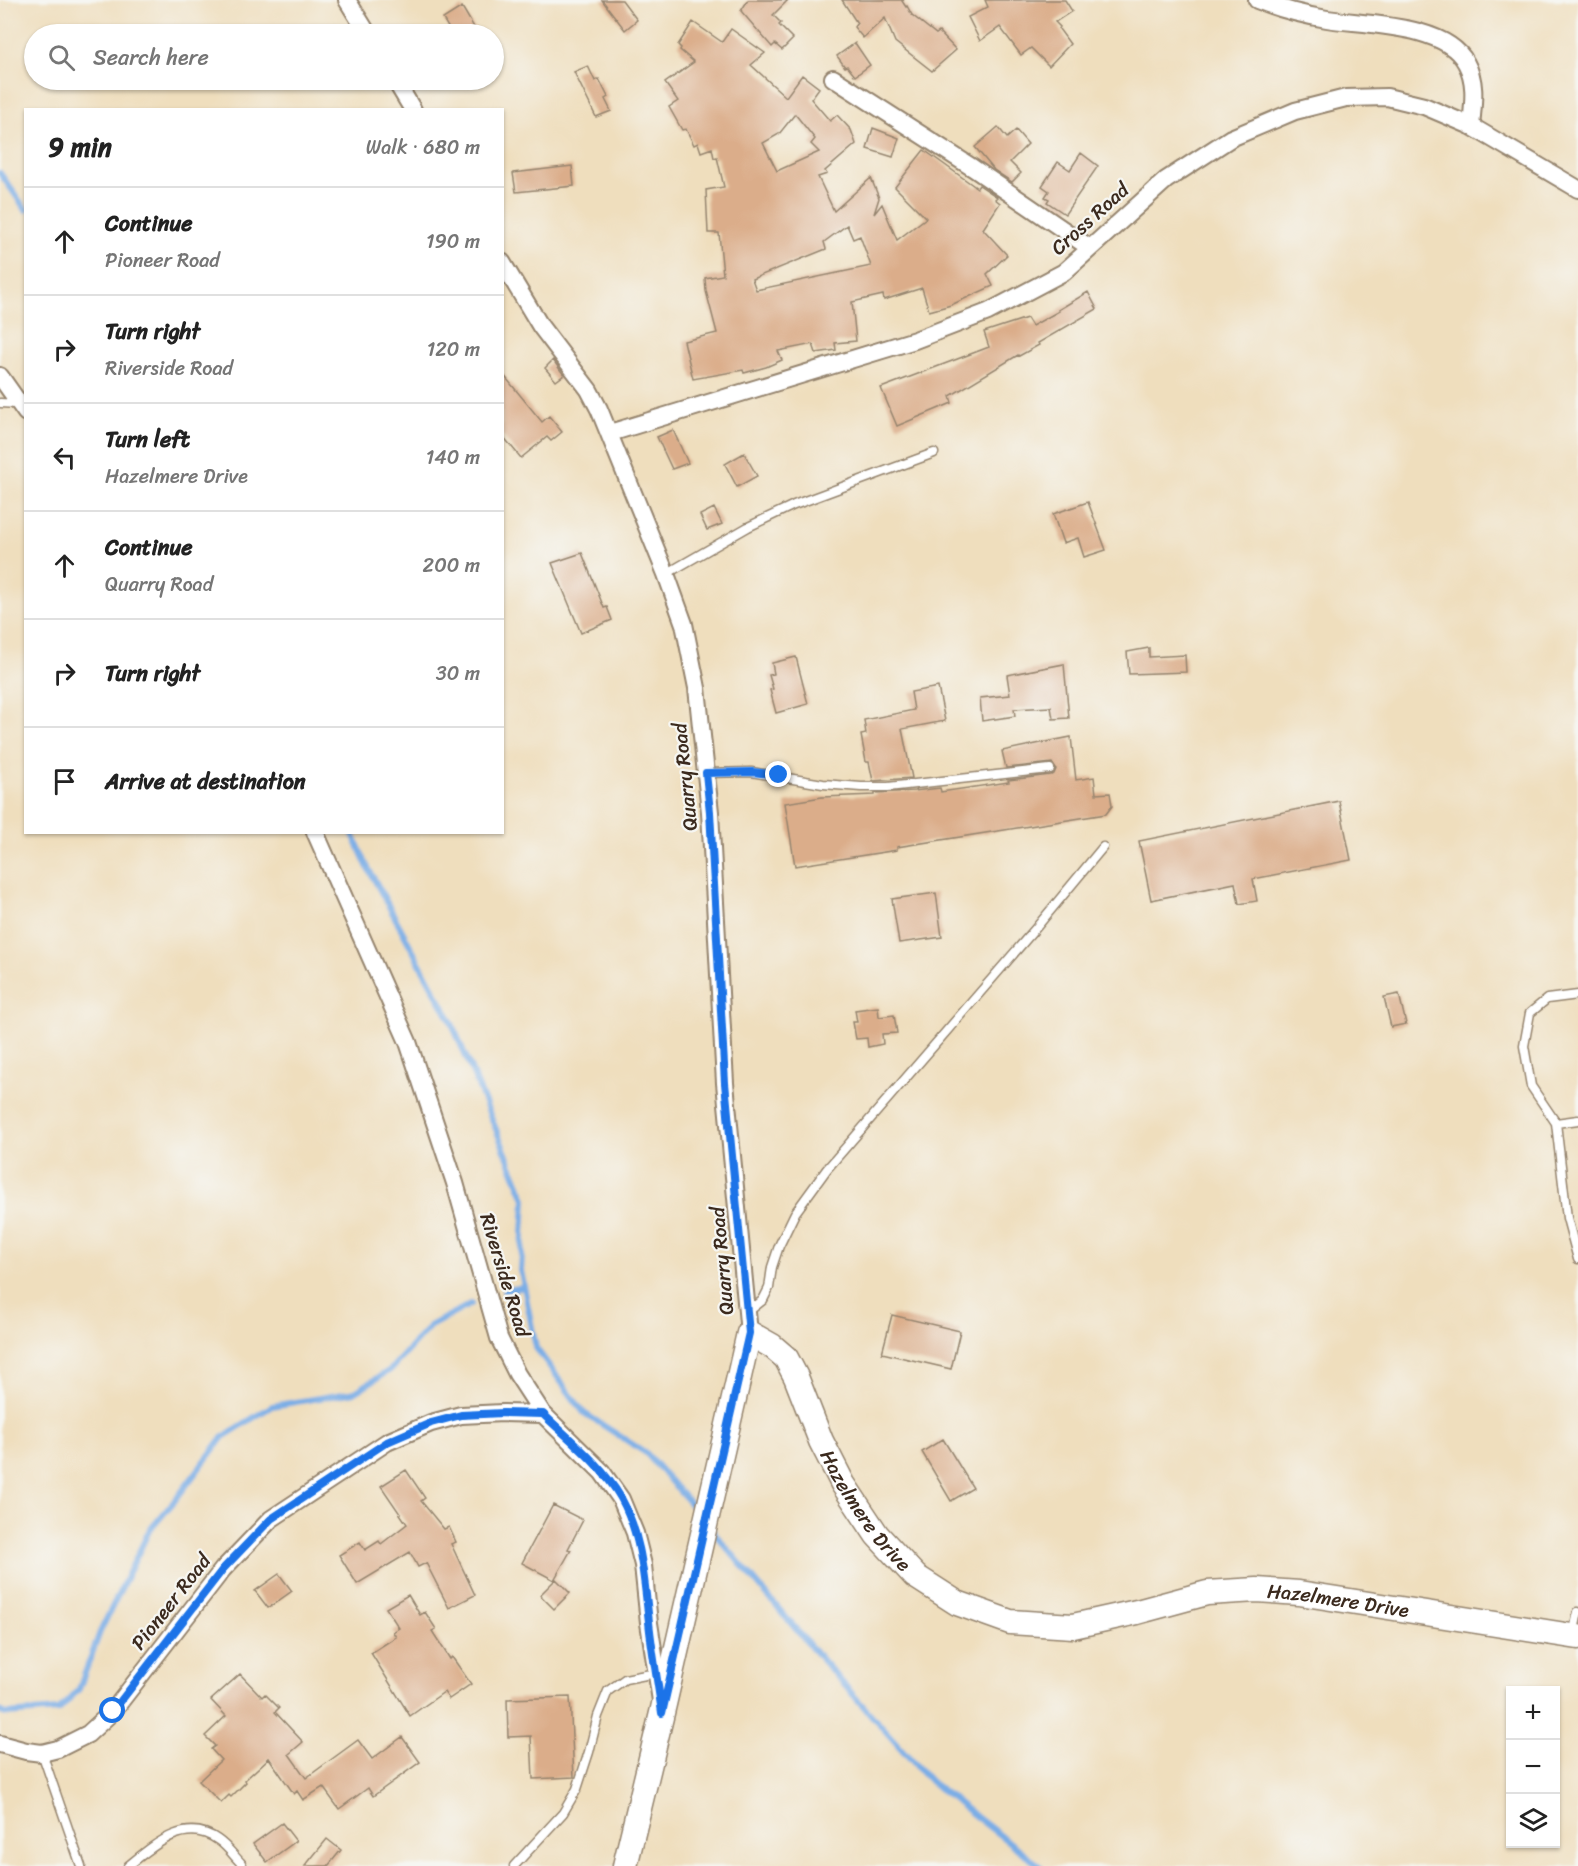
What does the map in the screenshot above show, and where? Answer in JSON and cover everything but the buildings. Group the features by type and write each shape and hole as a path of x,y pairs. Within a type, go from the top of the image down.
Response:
{"street":[{"path":"347,0 362,24"},
{"path":"1257,0 1281,10 1421,31 1449,43 1466,62 1474,87 1471,126"},
{"path":"833,78 973,168 1090,248"},
{"path":"401,90 411,108"},
{"name":"Cross Road","path":"610,432 915,340 978,316 1064,272 1166,180 1231,138 1295,111 1346,98 1387,97 1425,106 1471,126 1578,189"},
{"name":"Quarry Road","path":"504,265 541,327 589,390 610,432 684,624 694,677 710,812 725,1083 749,1323"},
{"path":"0,376 22,408"},
{"name":"Riverside Road","path":"316,834 408,1042 455,1183 499,1338 517,1374 543,1414 602,1472 621,1499 635,1533 643,1565 662,1713"},
{"path":"625,1866 697,1563 749,1323"},
{"name":"Hazelmere Drive","path":"749,1323 786,1358 843,1485 877,1535 915,1576 957,1603 978,1611 1010,1622 1073,1626 1207,1593 1257,1590 1299,1593 1574,1637"},
{"name":"Pioneer Road","path":"42,1753 58,1749 88,1734 113,1711 223,1569 271,1519 334,1476 387,1442 431,1423 461,1415 543,1414"},
{"path":"0,1744 42,1753"}],"lane":[{"path":"0,403 22,408"},
{"path":"666,574 748,527 794,505 934,453"},
{"path":"706,773 752,772 823,784 888,787 1050,769"},
{"path":"749,1323 769,1288 772,1267 791,1221 826,1169 1035,929 1102,847"},
{"path":"1578,995 1547,999 1530,1013 1524,1046 1531,1086 1556,1123 1567,1218 1578,1259"},
{"path":"1556,1123 1578,1120"},
{"path":"1574,1637 1578,1612"},
{"path":"514,1866 563,1813 577,1789 598,1716 608,1691 625,1679 656,1673"},
{"path":"42,1753 81,1866"},
{"path":"128,1866 158,1842 173,1834 188,1832 206,1834 219,1840 241,1863"}],"waterway":[{"path":"0,173 24,207"},
{"path":"353,834 367,866 451,1021 525,1199 521,1271 536,1348 584,1413 646,1453 701,1516"},
{"path":"504,1291 524,1287"},
{"path":"0,1711 6,1714 59,1710 79,1689 100,1632 149,1531 223,1437 272,1406 355,1392 390,1370 430,1326 471,1304"},
{"path":"711,1529 823,1661 931,1782 1040,1866"}],"route":[{"path":"113,1711 223,1569 271,1519 387,1442 431,1423 461,1415 503,1413 543,1414 602,1472 621,1499 635,1533 643,1565 662,1713 749,1333 725,1083 706,773 752,772 779,775"}]}
